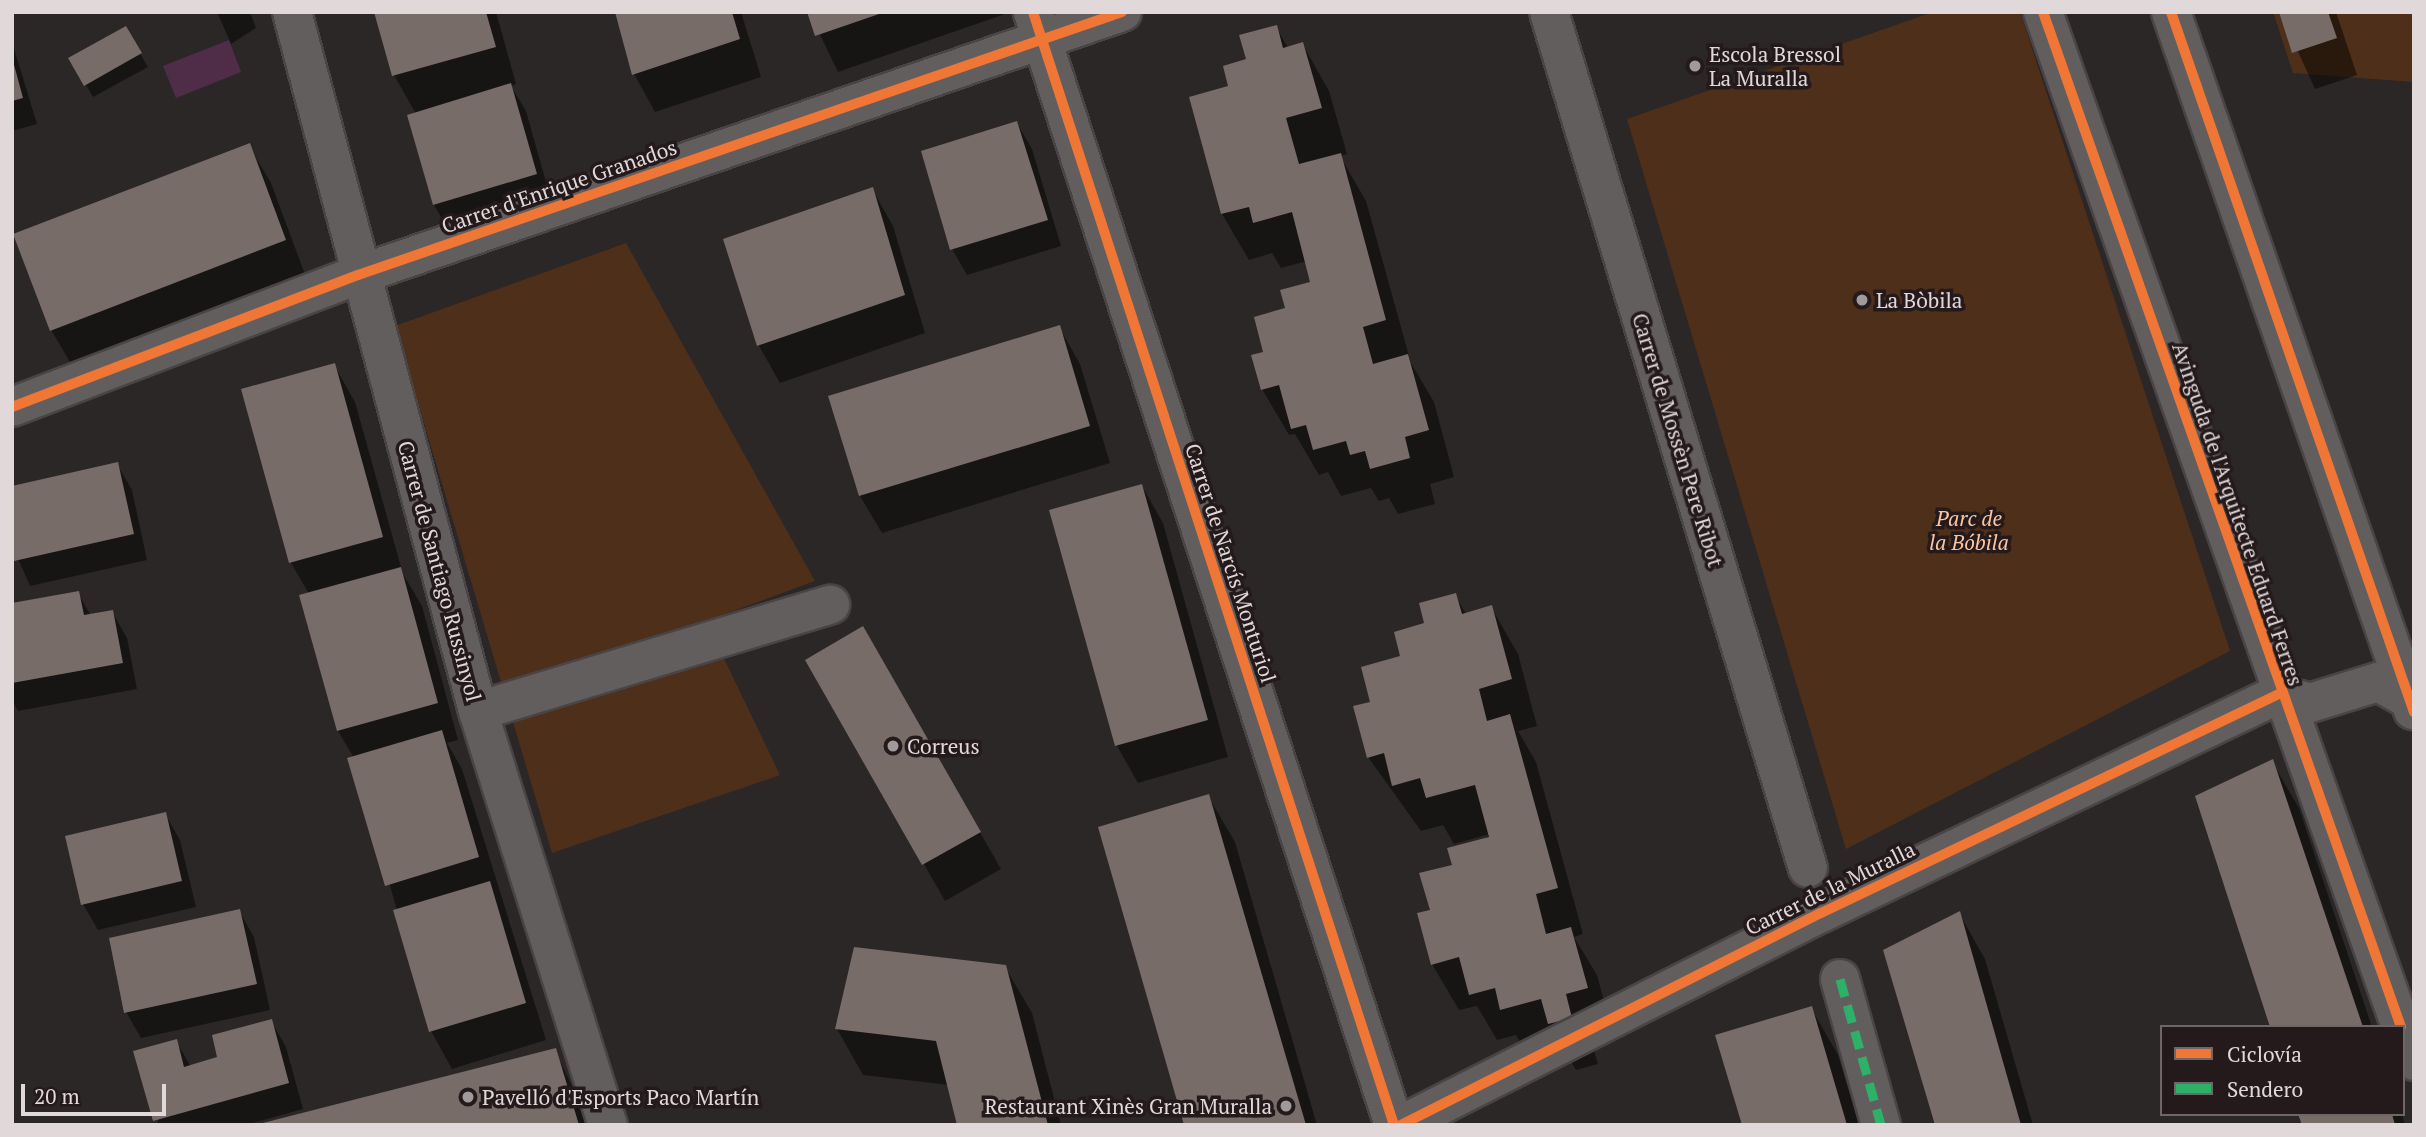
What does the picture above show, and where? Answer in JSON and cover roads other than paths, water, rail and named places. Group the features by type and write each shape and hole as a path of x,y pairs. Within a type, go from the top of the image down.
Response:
{"street":[{"name":"Carrer de Santiago Russinyol","path":"292,12 358,275 478,711 608,1125"},
{"name":"Carrer d'Enrique Granados","path":"12,407 358,275 1038,27 1122,12"},
{"name":"Carrer de Mossèn Pere Ribot","path":"1549,12 1808,867"},
{"name":"Avinguda de l'Arquitecte Eduard Ferres","path":"2043,12 2279,694 2400,1025"},
{"path":"2171,12 2413,706"},
{"name":"Carrer de Narcís Monturiol","path":"1038,27 1394,1125"},
{"path":"478,711 830,605"},
{"path":"2279,694 2310,703 2378,682 2413,706"},
{"name":"Carrer de la Muralla","path":"1402,1125 2279,694"},
{"path":"1840,979 1881,1125"},
{"path":"2405,1037 2414,1061"}],"place":[{"name":"Escola Bressol La Muralla","path":"1695,66"},
{"name":"La Bòbila","path":"1862,300"},
{"name":"Correus","path":"893,746"},
{"name":"Pavelló d'Esports Paco Martín","path":"468,1097"},
{"name":"Restaurant Xinès Gran Muralla","path":"1286,1106"}],"park label":[{"name":"Parc de la Bóbila","path":"1969,530"}]}
